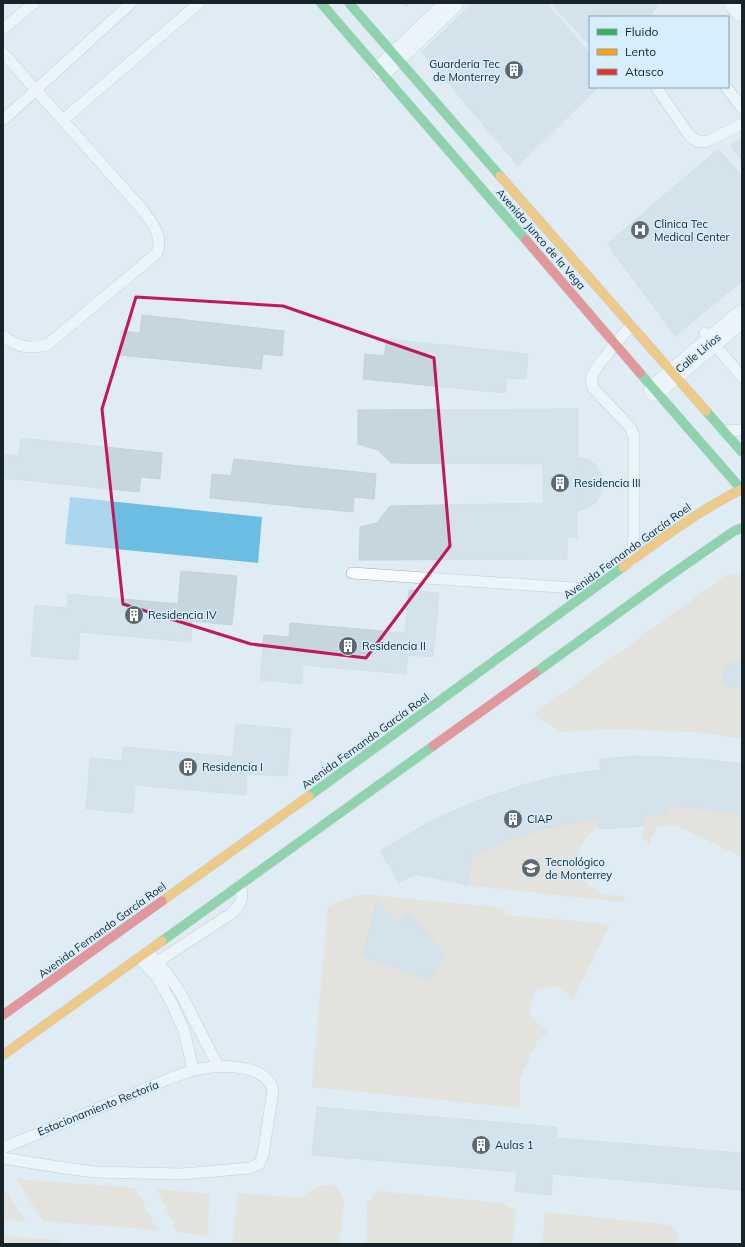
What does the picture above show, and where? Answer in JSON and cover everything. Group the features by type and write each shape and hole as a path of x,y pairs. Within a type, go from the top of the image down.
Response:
{"street":[{"name":"Avenida Junco de la Vega","path":"321,3 742,489"},
{"name":"Avenida Junco de la Vega","path":"349,3 742,452"},
{"path":"380,71 452,3"},
{"path":"735,3 742,11"},
{"name":"Calle Lirios","path":"655,390 674,374 708,337 742,316"},
{"name":"Avenida Fernando García Roel","path":"3,1015 331,780 632,561 720,500 742,489"},
{"path":"3,1055 240,886 652,588 742,528"}],"lane":[{"path":"3,29 34,3"},
{"path":"3,120 131,3"},
{"path":"63,120 199,3"},
{"path":"3,53 141,208 159,236 159,248 157,253 47,345 36,348 24,347 3,336"},
{"path":"657,88 689,135 697,141 704,142 710,140 742,124"},
{"path":"727,88 742,108"},
{"path":"631,326 597,367 591,381 593,388 630,427 634,436 634,535 632,561"},
{"path":"708,337 742,376"},
{"path":"724,431 742,430"},
{"path":"352,573 593,589"},
{"path":"152,965 232,913 242,901 240,886"},
{"path":"148,952 157,977 184,1030 193,1070"},
{"path":"139,958 165,971 180,992 218,1066"},
{"name":"Estacionamiento Rectoría","path":"3,1148 193,1070 218,1066 255,1071 265,1076 271,1084 273,1090 263,1155 260,1162 254,1167 182,1174 94,1172 58,1168 3,1158"}],"highlighted area":[{"path":"136,297 283,306 434,358 450,546 366,658 251,644 123,604 102,409"}],"shaded area":[{"path":"728,574 742,575 742,739 708,733 615,729 558,732 535,713"},
{"path":"667,806 707,809 742,814 742,857 675,825 657,827 649,844 641,836 644,829 644,815 666,814"},
{"path":"599,818 600,829 597,828 583,841 579,858 580,866 582,873 590,886 603,894 625,896 622,902 465,885 468,885 472,855 509,840 546,828"},
{"path":"361,894 505,908 505,915 610,924 573,1000 567,992 556,986 538,989 533,995 530,1005 530,1014 533,1020 549,1033 539,1038 520,1078 520,1108 312,1087 328,906"},
{"path":"16,1179 136,1188 157,1230 43,1221"},
{"path":"321,1185 336,1186 344,1200 339,1244 233,1243 237,1193 300,1198"},
{"path":"3,1186 25,1221 3,1220"},
{"path":"157,1189 209,1194 208,1236 177,1232"},
{"path":"377,1191 502,1203 516,1210 512,1244 366,1244 367,1204"},
{"path":"545,1212 671,1225 677,1232 676,1244 542,1244"},
{"path":"3,1236 59,1240 59,1244 3,1244"}],"water":[{"path":"70,497 262,517 258,563 65,544"}],"building":[{"path":"402,3 411,3 406,7"},
{"name":"Guarderia Tec de Monterrey","path":"473,3 546,3 589,53 589,88 597,88 518,166 422,52"},
{"path":"551,3 659,3 651,16 589,16 589,44"},
{"path":"742,139 742,160 730,145"},
{"path":"718,149 742,176 742,281 675,336 607,244"},
{"path":"142,315 284,331 282,356 263,354 261,369 119,355 121,331 140,333"},
{"path":"387,339 528,354 526,379 507,378 505,393 363,379 365,354 384,356"},
{"name":"Residencia III","path":"578,409 577,538 567,537 567,559 359,560 360,527 377,523 390,506 543,503 543,464 391,463 378,450 358,444 358,410"},
{"path":"21,438 162,453 160,479 141,477 139,492 3,478 3,454 18,456"},
{"path":"578,457 587,459 596,465 604,484 601,494 596,502 587,508 578,511"},
{"path":"234,459 376,474 374,499 354,497 353,512 210,498 212,474 231,476"},
{"name":"Residencia IV","path":"181,571 237,576 232,625 192,621 191,642 80,632 78,660 31,656 35,605 67,608 68,594 178,604"},
{"name":"Residencia II","path":"409,590 439,593 433,657 408,655 406,674 303,665 302,684 260,680 264,635 289,637 290,623 405,633"},
{"path":"732,662 742,663 741,688 730,688 723,680 724,669"},
{"name":"Residencia I","path":"236,724 291,729 287,776 247,774 246,795 135,785 133,813 86,809 90,758 122,761 123,747 233,757"},
{"name":"CIAP","path":"636,756 704,759 742,764 742,814 707,809 667,806 666,814 644,815 643,826 600,829 599,818 546,828 509,840 472,855 468,885 416,874 399,883 380,851 431,821 476,801 526,784 563,775 600,770 600,759"},
{"path":"377,900 397,923 409,913 445,954 429,980 362,956"},
{"name":"Aulas 1","path":"317,1107 557,1127 556,1138 742,1153 742,1190 553,1174 551,1195 515,1191 517,1172 312,1155"}],"traffic: fast":[{"path":"321,3 526,240"},
{"path":"349,3 500,176"},
{"path":"640,373 742,490"},
{"path":"706,411 742,452"},
{"path":"535,673 665,579 734,531 742,528"},
{"path":"309,796 623,567"},
{"path":"162,941 433,746"}],"traffic: slow":[{"path":"500,176 706,411"},
{"path":"623,567 696,516 742,489"},
{"path":"162,901 309,796"},
{"path":"3,1055 162,941"}],"traffic: jam":[{"path":"526,240 640,373"},
{"path":"433,746 535,673"},
{"path":"3,1015 162,901"}],"place":[{"name":"Guarderia Tec de Monterrey","path":"514,70"},
{"name":"Clinica Tec Medical Center","path":"640,230"},
{"name":"Residencia III","path":"560,483"},
{"name":"Residencia IV","path":"134,615"},
{"name":"Residencia II","path":"348,646"},
{"name":"Residencia I","path":"188,767"},
{"name":"CIAP","path":"513,819"},
{"name":"Tecnológico de Monterrey","path":"531,868"},
{"name":"Aulas 1","path":"481,1145"}]}
